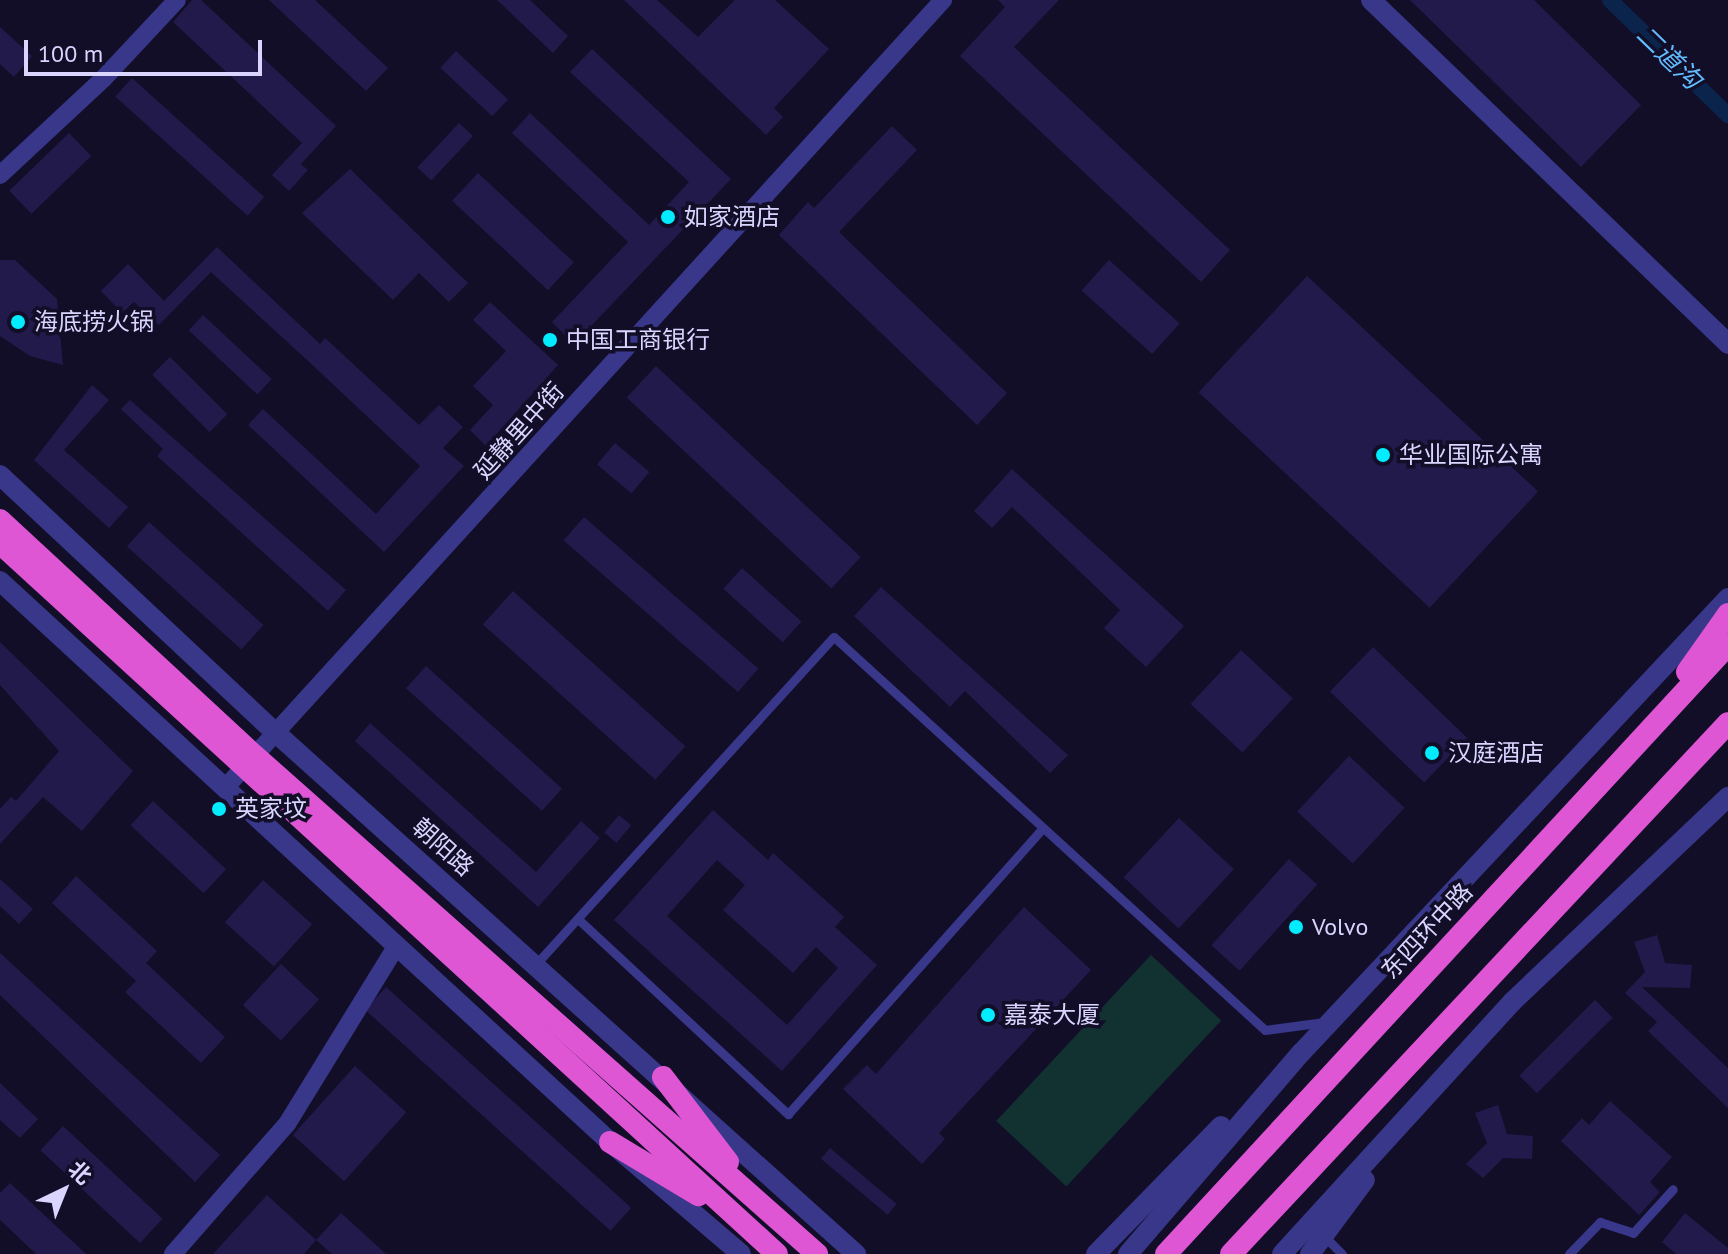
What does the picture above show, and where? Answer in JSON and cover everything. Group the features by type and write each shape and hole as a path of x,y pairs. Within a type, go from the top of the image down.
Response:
{"highway":[{"path":"0,520 249,762 777,1254"},
{"path":"0,543 817,1254"},
{"path":"1638,740 1728,614"},
{"name":"东四环中路","path":"1166,1254 1728,645"},
{"path":"1231,1254 1728,723"},
{"path":"1680,775 1728,736"},
{"path":"663,1077 758,1201"},
{"path":"610,1142 740,1221"}],"street":[{"path":"0,175 103,79 177,0"},
{"name":"延静里中街","path":"226,787 943,0"},
{"path":"1371,0 1728,344"},
{"name":"朝阳路","path":"0,475 276,733 663,1077 856,1254"},
{"path":"0,581 610,1142 741,1254"},
{"name":"东四环中路","path":"1128,1254 1330,1021 1728,598"},
{"path":"1282,1254 1512,1002 1728,797"},
{"path":"173,1254 287,1124 397,945"},
{"name":"东四环中路","path":"1096,1254 1301,1053"},
{"path":"1310,1254 1441,1080"}],"lane":[{"path":"536,964 834,637 1265,1030 1330,1021"},
{"path":"578,919 788,1114 1043,828"},
{"path":"1569,1254 1600,1222 1633,1233 1673,1189"},
{"path":"1323,1235 1342,1254"}],"green space":[{"path":"1151,955 1221,1020 1066,1186 996,1121"}],"building":[{"path":"192,0 201,0 336,126 301,164 308,170 289,191 272,175 302,143 173,22"},
{"path":"269,0 315,0 388,68 366,91"},
{"path":"497,0 530,0 568,36 553,53"},
{"path":"624,0 657,0 698,37 735,0 775,0 829,49 774,108 783,117 766,135"},
{"path":"998,0 1059,0 1014,47 1230,250 1201,282 960,56 1005,7"},
{"path":"1410,0 1534,0 1641,105 1581,167"},
{"path":"0,27 32,56 14,77 0,64"},
{"path":"592,49 731,179 574,344 552,322 628,242 512,133 530,113 649,225 689,182 570,72"},
{"path":"456,51 508,99 492,116 440,68"},
{"path":"132,78 264,197 248,216 115,97"},
{"path":"459,123 473,136 431,181 417,168"},
{"path":"892,126 917,150 839,232 1007,393 977,425 779,235 808,202 814,208"},
{"path":"69,133 91,156 32,214 9,191"},
{"path":"350,169 468,283 449,302 419,273 393,300 302,213"},
{"path":"478,173 574,262 548,290 452,201"},
{"path":"217,247 320,344 325,338 419,425 439,405 463,427 443,448 464,466 384,552 248,425 263,409 376,514 420,466 306,359 211,272 159,325 134,302 122,313 101,291 128,264 164,301"},
{"path":"0,260 15,260 57,299 63,365 30,356 0,336"},
{"path":"1109,260 1180,324 1152,354 1082,290"},
{"name":"华业国际公寓","path":"1307,276 1538,492 1430,608 1199,392"},
{"path":"490,302 558,365 486,446 470,430 493,405 473,386 506,351 473,320"},
{"path":"203,315 272,379 257,394 189,330"},
{"path":"170,357 227,414 210,432 152,375"},
{"path":"656,366 861,557 831,588 627,397"},
{"path":"92,385 109,400 64,450 128,507 109,528 34,460"},
{"path":"130,400 346,590 328,611 157,456 163,449 121,409"},
{"path":"615,443 649,472 631,493 597,464"},
{"path":"1012,469 1184,626 1146,667 1104,628 1120,610 1012,507 992,528 974,511"},
{"path":"584,517 758,669 738,692 564,540"},
{"path":"149,522 263,625 241,650 127,547"},
{"path":"742,568 801,622 783,642 723,589"},
{"path":"881,587 1068,755 1050,773 965,691 950,707 854,616"},
{"path":"513,591 685,746 655,780 483,624"},
{"path":"0,642 133,771 82,831 43,797 0,844 0,809 11,797 16,801 59,751 0,685"},
{"path":"1373,647 1467,738 1424,783 1330,692"},
{"path":"1241,650 1293,698 1242,753 1191,704"},
{"path":"426,666 562,788 542,811 406,688"},
{"path":"370,723 536,872 581,821 600,838 538,907 355,741"},
{"path":"1349,756 1405,808 1353,863 1297,812"},
{"path":"153,801 226,869 204,893 130,825"},
{"path":"713,810 768,860 773,853 844,917 835,927 877,965 782,1071 614,920","holes":["717,860 745,885 723,910 793,973 816,947 838,968 787,1025 667,916"]},
{"path":"619,815 631,825 616,843 604,833"},
{"path":"1179,818 1234,869 1179,928 1124,877"},
{"path":"1289,859 1317,884 1240,971 1211,945"},
{"path":"76,876 157,951 146,963 225,1037 201,1063 125,992 136,981 52,903"},
{"path":"0,879 33,909 19,924 0,906"},
{"path":"263,880 312,924 274,967 225,922"},
{"name":"嘉泰大厦","path":"1024,907 1091,970 939,1133 945,1139 922,1164 843,1089 867,1065 876,1074"},
{"path":"1657,935 1665,963 1692,965 1690,988 1642,987 1728,1068 1728,1108 1648,1031 1657,1022 1625,993 1645,972 1634,942"},
{"path":"0,953 220,1155 195,1182 0,995"},
{"path":"281,964 319,999 281,1040 243,1005"},
{"path":"386,987 631,1208 610,1231 365,1010"},
{"path":"1595,1000 1613,1018 1537,1093 1519,1076"},
{"path":"355,1066 406,1112 344,1181 293,1135"},
{"path":"0,1083 38,1119 20,1138 0,1120"},
{"path":"1610,1101 1672,1157 1650,1182 1660,1192 1639,1215 1561,1141 1582,1118 1589,1125"},
{"path":"1498,1105 1507,1134 1533,1136 1532,1159 1503,1158 1483,1178 1466,1164 1487,1143 1475,1113"},
{"path":"63,1126 162,1219 140,1243 40,1150"},
{"path":"830,1148 897,1204 888,1215 821,1159"},
{"path":"10,1183 86,1254 36,1254 0,1220 0,1193"},
{"path":"267,1195 316,1240 304,1254 213,1254"},
{"path":"341,1213 386,1254 332,1254 316,1240"},
{"path":"1685,1213 1728,1248 1728,1254 1676,1254 1662,1242"}],"waterway":[{"name":"二道沟","path":"1610,0 1728,115"}],"place":[{"name":"如家酒店","path":"668,217"},
{"name":"海底捞火锅","path":"18,322"},
{"name":"中国工商银行","path":"550,340"},
{"name":"华业国际公寓","path":"1383,455"},
{"name":"汉庭酒店","path":"1432,753"},
{"name":"英家坟","path":"219,809"},
{"name":"Volvo","path":"1296,927"},
{"name":"嘉泰大厦","path":"988,1015"}]}
